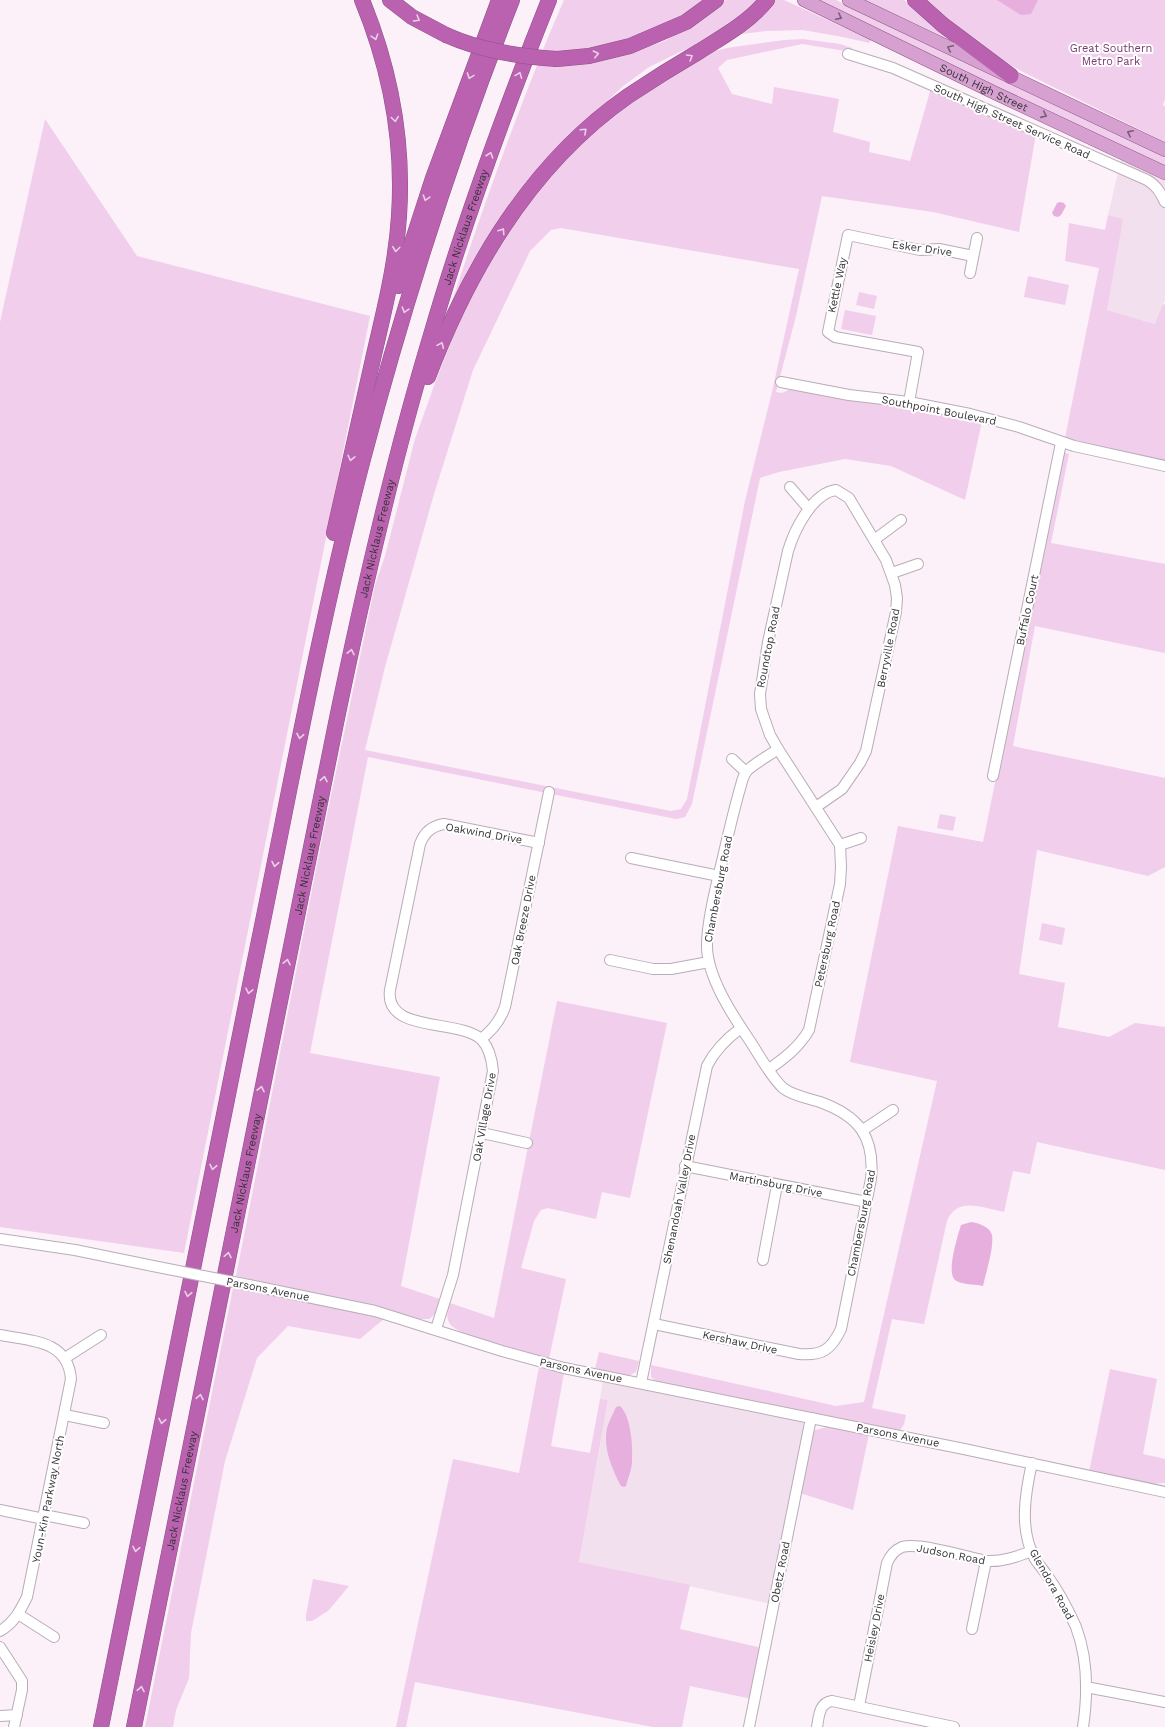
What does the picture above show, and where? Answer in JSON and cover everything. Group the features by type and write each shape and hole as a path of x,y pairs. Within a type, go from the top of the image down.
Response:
{"highway":[{"path":"307,698 333,535 392,275 399,215 399,151 388,81 370,20 362,0"},
{"path":"390,0 412,17 464,43 501,53 557,59 589,56 630,46 686,22 716,0"},
{"path":"356,437 390,309 430,185 499,0"},
{"path":"100,1727 307,698 346,524 392,351 448,170 512,0"},
{"name":"Jack Nicklaus Freeway","path":"134,1727 334,728 369,567 430,335 462,236 505,112 549,0"},
{"path":"396,460 433,362 459,305 494,242 537,180 563,151 610,108 738,27 767,0"},
{"path":"915,0 944,26 1011,76"}],"main road":[{"name":"South High Street","path":"804,0 995,93 1165,173"},
{"name":"South High Street","path":"849,0 1165,150"}],"street":[{"name":"South High Street Service Road","path":"848,54 893,68 1147,180 1154,184 1165,202"},
{"name":"Esker Drive","path":"848,235 920,250 939,249 973,256"},
{"name":"Kettle Way","path":"848,235 828,332 830,335 835,337 918,352 909,402"},
{"path":"970,273 977,238"},
{"name":"Southpoint Boulevard","path":"781,382 849,395 909,402 987,418 1019,427 1061,443 1165,466"},
{"name":"Buffalo Court","path":"993,776 1061,443"},
{"path":"790,487 809,509"},
{"name":"Roundtop Road","path":"816,807 770,736 761,709 760,694 768,642 788,551 796,528 809,509 824,495 833,490"},
{"name":"Berryville Road","path":"816,807 842,789 860,763 866,751 896,612 897,598 892,573 886,560 849,498 840,491 833,490"},
{"path":"874,540 901,520"},
{"path":"892,573 918,564"},
{"path":"732,760 746,772 778,749"},
{"name":"Chambersburg Road","path":"746,772 732,817 708,929 707,947 711,971 741,1028 783,1088 794,1094 843,1112 863,1130 868,1142 872,1167 841,1329 835,1342 825,1351"},
{"name":"Oak Breeze Drive","path":"481,1040 501,1019 505,1007 549,792"},
{"name":"Petersburg Road","path":"769,1070 802,1042 809,1030 840,884 840,845 816,807"},
{"name":"Oakwind Drive","path":"481,1040 468,1032 410,1019 400,1015 395,1010 390,999 390,990 422,837 429,829 439,825 450,825 539,843"},
{"path":"840,845 862,838"},
{"path":"631,858 719,876"},
{"path":"610,960 653,969 671,969 709,962"},
{"name":"Shenandoah Valley Drive","path":"642,1383 685,1166 707,1066 713,1054 725,1040 741,1028"},
{"name":"Oak Village Drive","path":"436,1329 453,1275 493,1072 489,1051 481,1040"},
{"path":"863,1130 893,1110"},
{"path":"482,1133 527,1143"},
{"name":"Martinsburg Drive","path":"685,1166 866,1202"},
{"path":"763,1260 777,1185"},
{"name":"Parsons Avenue","path":"0,1239 75,1250 376,1311 558,1366 1165,1492"},
{"name":"Kershaw Drive","path":"654,1324 798,1354 812,1355 825,1351"},
{"path":"0,1335 50,1346 56,1349 65,1358 101,1336"},
{"name":"Youn-Kin Parkway North","path":"0,1631 8,1626 18,1614 29,1592 71,1379 68,1364 65,1358"},
{"path":"65,1414 104,1422"},
{"name":"Obetz Road","path":"749,1727 811,1418"},
{"name":"Glendora Road","path":"1032,1464 1026,1487 1024,1506 1026,1526 1032,1551 1066,1606 1076,1628 1084,1656 1086,1687 1083,1727"},
{"path":"0,1510 84,1523"},
{"name":"Judson Road","path":"894,1552 901,1547 917,1546 986,1561 1008,1560 1032,1551"},
{"name":"Heisley Drive","path":"859,1706 887,1563 894,1552"},
{"path":"972,1629 986,1561"},
{"path":"18,1614 54,1636"},
{"path":"0,1648 22,1681 22,1690 14,1727"},
{"path":"1086,1687 1165,1702"},
{"path":"817,1727 820,1710 826,1704 834,1701 954,1727"},
{"path":"0,1716 17,1715"}],"shaded area":[{"path":"997,0 1038,0 1031,14 1021,15"},
{"path":"1121,160 1165,180 1165,300 1155,324 1107,310 1122,219 1108,215"},
{"path":"1057,203 1064,203 1066,206 1061,215 1058,217 1054,216 1052,213"},
{"path":"971,1222 984,1226 991,1232 992,1235 991,1253 983,1286 958,1282 953,1276 952,1262 961,1225"},
{"path":"603,1380 800,1420 804,1424 805,1429 771,1604 579,1562 608,1401 600,1399"},
{"path":"620,1406 627,1417 629,1424 632,1448 631,1467 626,1486 624,1487 621,1486 614,1473 606,1443 608,1425 616,1407"}],"green space":[{"path":"564,0 711,0 658,32 583,52 541,54"},
{"path":"726,0 784,0 871,40 869,43 803,30 767,31 734,35 710,41 682,51 649,67 622,87 582,125 446,320 467,255 513,127 538,63 626,54 662,42 693,26"},
{"path":"815,0 836,0 1165,158 1165,167"},
{"path":"864,0 904,0 947,38"},
{"name":"Great Southern Metro Park","path":"920,0 1165,0 1165,99 1163,105 1165,107 1165,142 1025,73 994,56"},
{"path":"803,39 840,44 852,48 852,52 802,44 727,60 718,68 732,94 772,104 774,87 839,99 833,132 870,142 869,152 910,161 931,88 1036,134 1019,232 933,212 822,196 796,316 776,392 782,393 791,389 982,421 965,500 891,466 845,459 779,472 760,478 692,804 685,817 676,819 368,757 310,1053 440,1077 401,1286 440,1299 435,1314 429,1319 420,1319 383,1309 236,1276 323,834 375,585 385,556 415,439 461,316 482,271 538,187 600,119 695,56 727,48 784,40","holes":["561,228 799,269 772,392 745,501 687,799 681,809 671,811 365,750 385,667 434,494 473,370 530,251 551,230"]},
{"path":"45,119 137,256 370,316 184,1253 0,1227 0,322"},
{"path":"1108,215 1123,219 1107,310 1155,324 1163,304 1165,305 1165,462 1065,438 1099,268 1065,261 1069,223 1105,230"},
{"path":"1028,276 1069,285 1065,305 1024,297"},
{"path":"859,292 877,296 874,309 856,305"},
{"path":"845,310 876,316 872,335 841,329"},
{"path":"1062,452 1069,454 1051,543 1165,564 1165,653 1035,626 1013,746 1165,778 1165,867 1148,876 1037,850 1019,974 1065,983 1058,1027 1109,1037 1135,1023 1165,1027 1165,1170 1037,1142 1030,1174 1013,1171 1004,1212 979,1206 964,1206 957,1208 951,1213 947,1221 924,1324 892,1319 872,1408 906,1415 904,1424 899,1432 657,1382 651,1377 651,1365 836,1406 864,1402 937,1081 850,1062 898,826 983,842"},
{"path":"940,814 956,817 953,831 937,828"},
{"path":"1042,923 1065,928 1062,945 1039,940"},
{"path":"557,1001 667,1023 630,1198 602,1192 596,1219 548,1208 541,1210 534,1221 521,1268 566,1279 549,1359 463,1333 451,1325 447,1314 450,1303 494,1318"},
{"path":"233,1288 295,1299 385,1318 360,1339 288,1326 257,1358 225,1461 191,1633 189,1678 176,1710 173,1727 145,1727"},
{"path":"599,1352 639,1361 636,1372 628,1376 595,1369"},
{"path":"539,1367 564,1373 551,1446 590,1453 600,1399 608,1400 579,1562 690,1585 680,1629 762,1648 752,1699 690,1686 682,1727 653,1727 415,1682 406,1727 396,1727 453,1459 519,1473"},
{"path":"1110,1369 1157,1379 1143,1454 1165,1459 1165,1483 1148,1484 1089,1472"},
{"path":"831,1426 869,1434 853,1510 800,1493 810,1441 815,1430"},
{"path":"313,1579 349,1586 328,1611 312,1621 306,1621 306,1615"}]}
